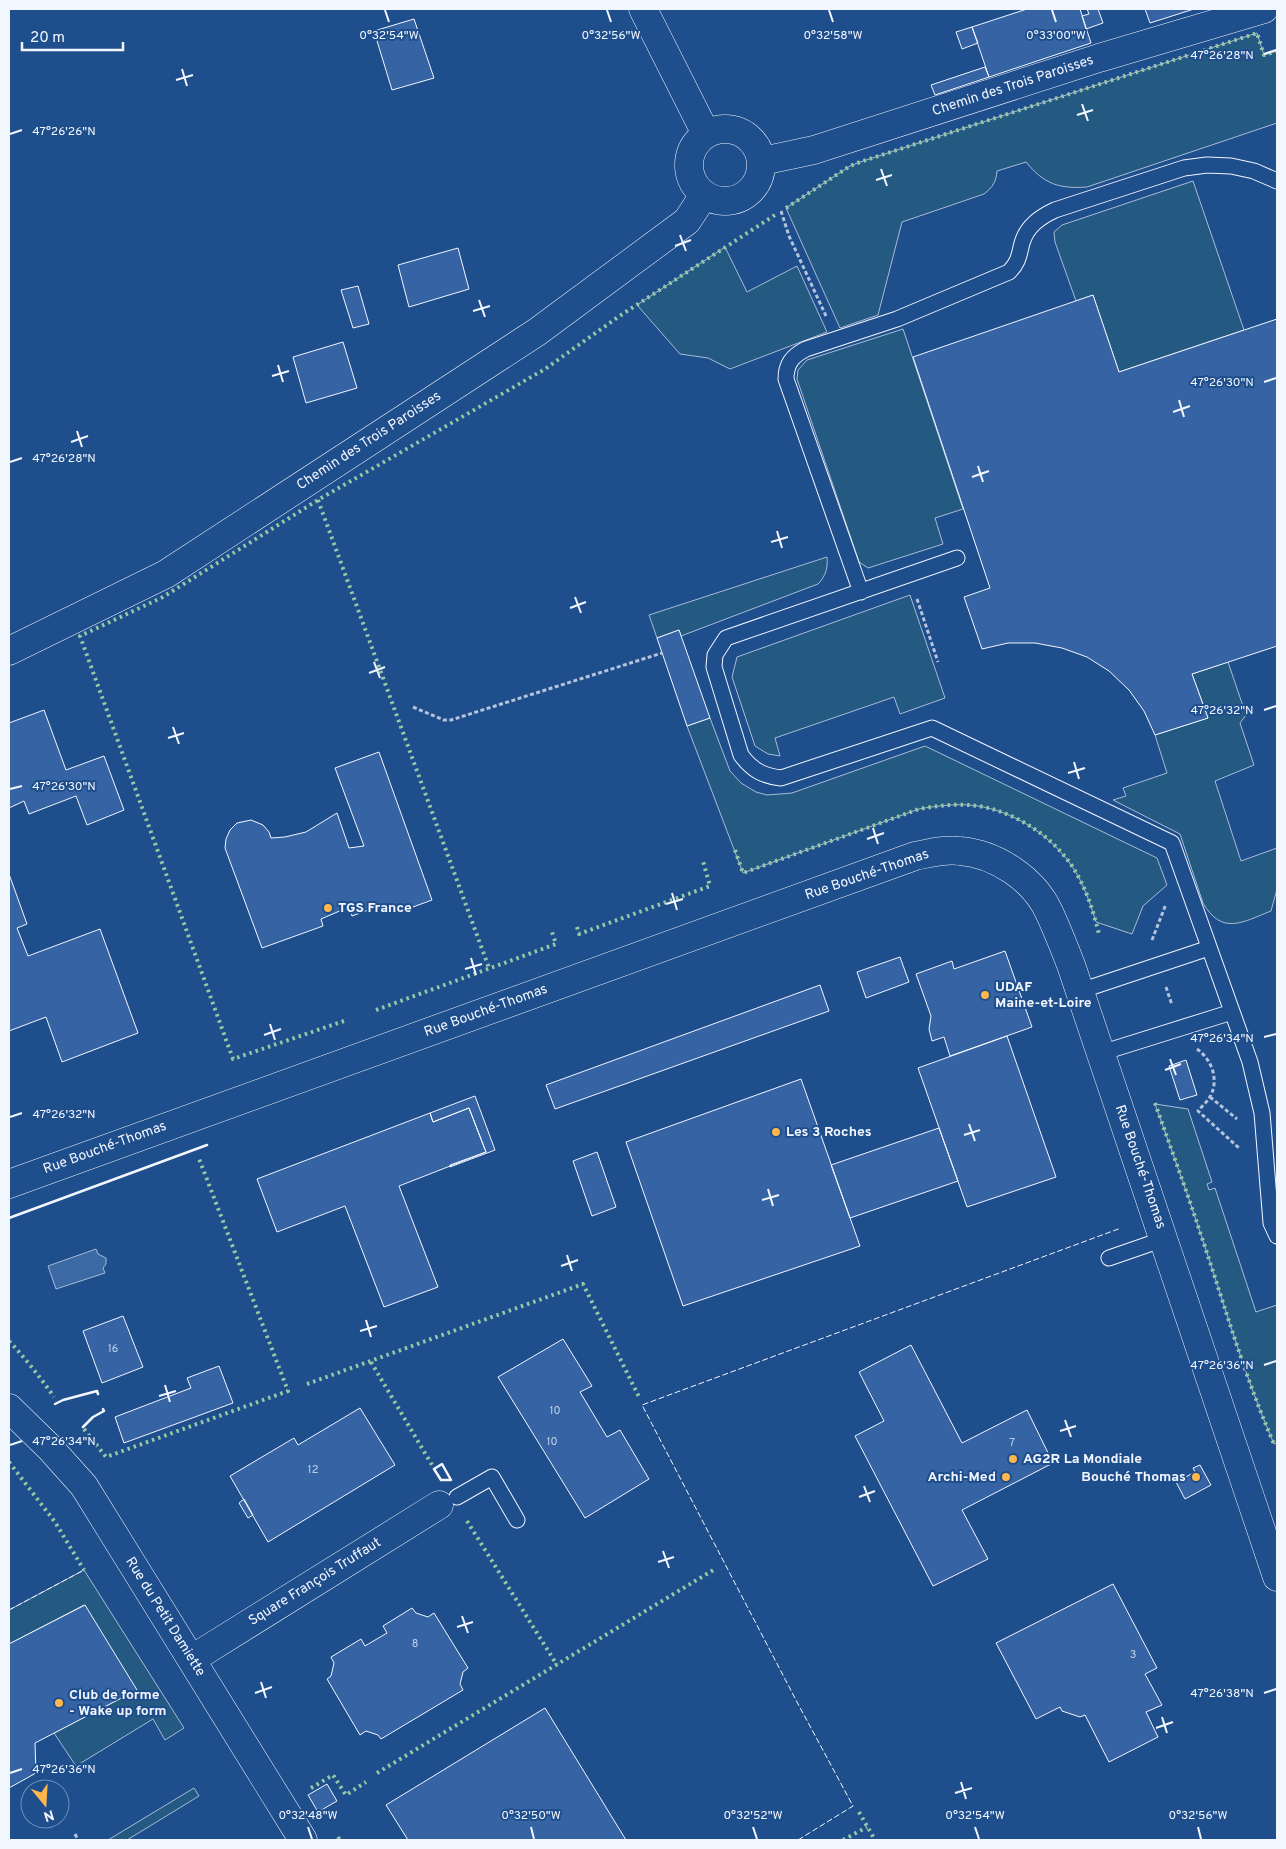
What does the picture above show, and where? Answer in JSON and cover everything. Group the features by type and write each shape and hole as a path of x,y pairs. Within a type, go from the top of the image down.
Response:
{"street":[{"path":"643,9 706,134"},
{"name":"Chemin des Trois Paroisses","path":"762,161 814,150 1099,58 1264,9"},
{"path":"717,129 730,129 741,132 751,139 758,149 762,161 761,173 749,193 739,199 727,202 715,201 704,195 696,187 690,176 688,164 691,152 697,142 706,134 717,129"},
{"name":"Chemin des Trois Paroisses","path":"9,651 166,574 537,332 687,221 704,195"},
{"name":"Rue Bouché-Thomas","path":"9,1184 914,856 937,851 960,851 983,856 1004,865 1022,877 1037,892 1049,910 1080,991 1277,1577"},
{"name":"Rue du Petit Damiette","path":"9,1408 50,1448 84,1486 302,1840"},
{"name":"Square François Truffaut","path":"192,1659 448,1501"}],"lane":[{"path":"861,592 786,379 788,363 796,354 897,319 1009,272 1016,265 1020,257 1026,232 1044,215 1055,210 1184,168 1207,165 1231,166 1254,171 1277,181"},
{"path":"957,558 726,638 716,655 714,667 741,755 750,766 762,774 782,778 932,728 1172,843 1250,1062 1262,1113 1271,1223 1277,1236"},
{"path":"1080,991 1209,948"},
{"path":"1101,1053 1232,1012"},
{"path":"1109,1258 1164,1239"},
{"path":"448,1501 492,1477 517,1520"}],"path":[{"path":"781,211 789,236 836,339"},
{"path":"910,575 938,662"},
{"path":"413,707 444,720 451,720 662,653"},
{"path":"1169,896 1152,940 1184,1043 1202,1053 1209,1061 1213,1071 1214,1080 1210,1097 1198,1111 1267,1173"},
{"path":"74,1834 78,1840"}],"shaded area":[{"path":"1257,33 1264,55 1277,51 1277,123 1087,187 1060,186 1046,180 1026,162 997,171 993,184 984,194 902,222 878,315 840,328 786,208 850,166 860,162"},
{"path":"1193,181 1244,330 1119,372 1093,295 1076,301 1055,242 1054,232 1062,225"},
{"path":"725,247 747,292 797,266 827,332 730,369 708,358 680,354 637,305"},
{"path":"903,329 963,509 935,518 943,544 868,568 859,562 797,379 798,370 807,360"},
{"path":"827,557 826,571 818,584 681,636 679,630 657,638 649,615"},
{"path":"910,595 945,698 900,714 894,697 775,738 780,756 768,754 755,746 732,677 737,657"},
{"path":"1228,662 1246,715 1240,723 1254,765 1215,781 1241,861 1277,848 1277,889 1271,911 1234,924 1218,920 1203,903 1180,834 1113,800 1126,796 1123,788 1167,773 1155,735 1208,718 1192,674"},
{"path":"710,718 730,771 741,783 756,792 767,795 792,793 925,746 1157,858 1167,885 1143,906 1132,934 1096,922 1078,876 1058,849 1032,827 1017,819 985,807 969,805 919,809 743,873 687,726"},
{"path":"1155,1104 1188,1109 1212,1182 1207,1184 1209,1190 1215,1188 1256,1312 1277,1305 1277,1443 1274,1444 1253,1392"},
{"path":"96,1249 98,1254 106,1258 106,1264 103,1268 105,1273 56,1289 48,1266"},
{"path":"84,1570 184,1728 165,1740 153,1719 76,1766 54,1733 136,1690 84,1605 9,1644 9,1610"},
{"path":"194,1788 199,1796 127,1840 108,1840"}],"building":[{"path":"1027,9 1080,9 1091,43 989,77 972,27"},
{"path":"1087,9 1098,9 1103,23 1086,29 1082,16 1089,14"},
{"path":"1145,9 1194,9 1150,23"},
{"path":"414,19 434,78 392,90 374,31"},
{"path":"972,27 978,43 962,49 956,32"},
{"path":"985,67 989,77 935,95 931,85"},
{"path":"458,248 469,289 409,307 398,265"},
{"path":"358,286 369,324 353,328 341,290"},
{"path":"1093,295 1119,372 1277,319 1277,646 1192,674 1208,718 1155,735 1144,711 1129,690 1109,671 1087,657 1062,648 1035,643 1008,643 982,649 964,597 990,588 913,357"},
{"path":"343,342 357,388 306,403 293,357"},
{"path":"679,630 710,718 687,726 657,638"},
{"path":"44,710 66,770 104,756 124,810 87,825 76,796 29,814 24,801 9,808 9,723"},
{"path":"379,752 432,900 402,911 382,905 352,916 350,909 342,910 321,919 323,926 262,948 225,848 230,830 237,823 251,820 263,825 271,838 285,837 306,832 337,813 349,848 364,846 335,768"},
{"path":"9,874 27,924 17,928 28,956 100,929 138,1033 62,1062 46,1017 9,1031"},
{"path":"1005,951 1032,1027 950,1056 944,1037 932,1041 929,1029 931,1016 916,974 952,961 954,969"},
{"path":"900,957 909,982 866,998 857,972"},
{"path":"820,985 829,1011 555,1109 546,1085"},
{"path":"1007,1036 1056,1177 967,1207 918,1068"},
{"path":"1186,1060 1197,1095 1180,1100 1169,1066"},
{"path":"801,1079 860,1246 683,1306 626,1142"},
{"path":"475,1096 495,1150 450,1167 450,1165 486,1152 469,1108 433,1122 430,1113"},
{"path":"469,1108 486,1152 399,1186 438,1287 384,1307 345,1206 277,1232 257,1179 430,1113 433,1122"},
{"path":"939,1128 958,1181 850,1218 831,1165"},
{"path":"597,1152 616,1207 592,1216 573,1161"},
{"path":"123,1316 143,1367 102,1383 83,1331"},
{"path":"563,1339 592,1386 580,1392 607,1437 620,1430 649,1479 585,1518 498,1377"},
{"path":"911,1345 962,1443 1027,1410 1053,1463 962,1510 988,1559 933,1586 855,1436 884,1421 859,1372"},
{"path":"219,1366 233,1403 124,1443 115,1417 191,1388 187,1378"},
{"path":"360,1408 395,1465 268,1542 230,1476 294,1438 298,1445"},
{"name":"Bouché Thomas","path":"1200,1465 1211,1485 1185,1499 1176,1482 1195,1472 1193,1468"},
{"path":"244,1499 253,1515 248,1518 239,1503"},
{"path":"1113,1584 1157,1668 1145,1674 1162,1705 1146,1712 1158,1737 1109,1762 1085,1715 1080,1717 1062,1711 1060,1707 1036,1719 996,1643"},
{"path":"85,1605 137,1690 35,1743 36,1773 25,1779 20,1779 20,1782 9,1788 9,1644"},
{"path":"412,1608 416,1613 428,1617 434,1613 468,1668 463,1672 460,1684 463,1690 381,1739 378,1735 366,1731 360,1735 327,1679 331,1676 334,1663 331,1657 361,1639 365,1646 387,1633 383,1626"},
{"path":"545,1708 626,1840 408,1840 386,1805"},
{"path":"327,1784 337,1801 318,1812 308,1795"}],"hedge":[{"path":"786,208 850,166 860,162 1257,33 1264,55 1277,51"},
{"path":"344,1021 233,1059 80,636 163,597 318,500 545,369 618,317 775,215"},
{"path":"318,500 489,968"},
{"path":"735,850 743,873 919,809 956,805 985,807 1001,812 1032,827 1059,849 1082,883 1099,934"},
{"path":"577,927 579,934 710,886 703,861"},
{"path":"376,1010 556,944 552,932"},
{"path":"1155,1103 1195,1216 1253,1392 1274,1444 1277,1443"},
{"path":"84,1429 106,1457 288,1391 198,1156"},
{"path":"307,1384 583,1284 640,1399"},
{"path":"9,1341 33,1368 54,1397"},
{"path":"371,1362 432,1465"},
{"path":"9,1462 55,1522 84,1570"},
{"path":"467,1521 557,1665"},
{"path":"377,1773 715,1569"},
{"path":"311,1788 333,1775 346,1795 366,1782"},
{"path":"859,1812 875,1840"},
{"path":"843,1840 867,1827"}],"fence":[{"path":"798,1840 853,1806 642,1405 1121,1228"},
{"path":"9,1610 84,1570"}],"wall":[{"path":"9,1218 207,1145"},
{"path":"55,1404 97,1391 98,1394"},
{"path":"83,1427 93,1417 104,1411 103,1409"},
{"path":"442,1464 451,1480 441,1480 434,1469 442,1464"}],"place":[{"name":"TGS France","path":"328,908"},
{"name":"UDAF Maine-et-Loire","path":"985,995"},
{"name":"Les 3 Roches","path":"776,1132"},
{"name":"AG2R La Mondiale","path":"1013,1459"},
{"name":"Archi-Med","path":"1006,1477"},
{"name":"Bouché Thomas","path":"1196,1477"},
{"name":"Club de forme - Wake up form","path":"59,1703"}]}
